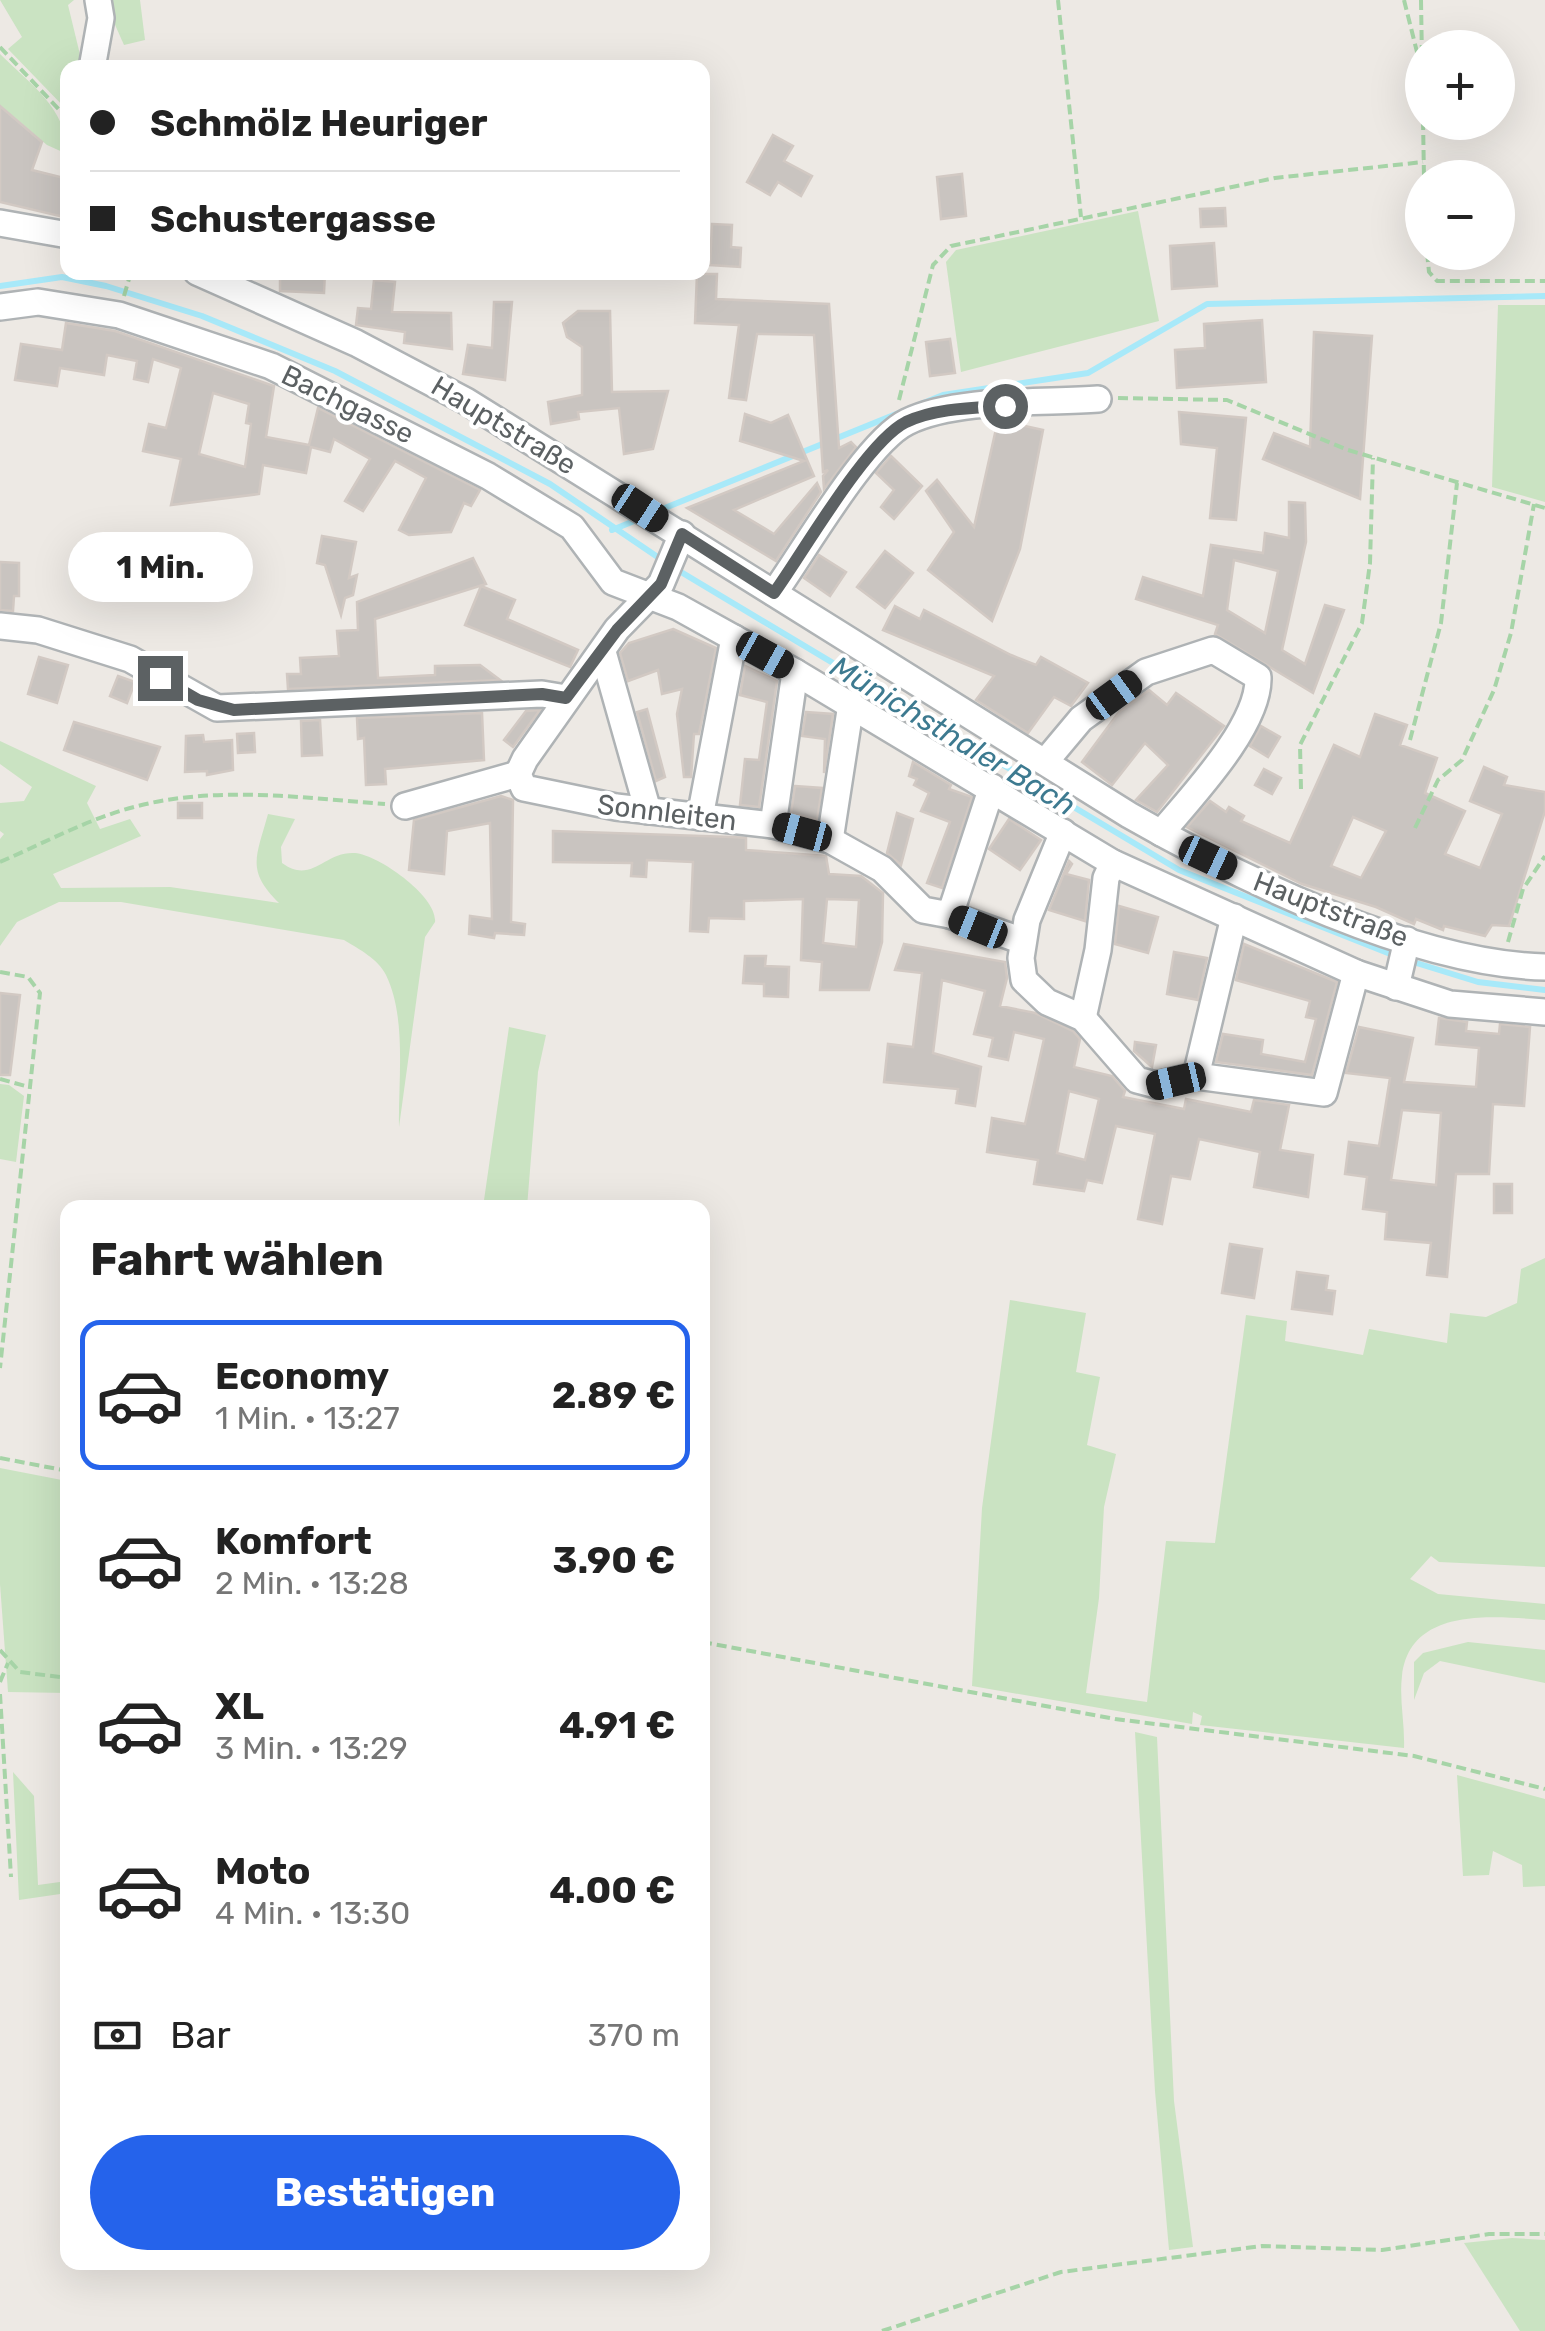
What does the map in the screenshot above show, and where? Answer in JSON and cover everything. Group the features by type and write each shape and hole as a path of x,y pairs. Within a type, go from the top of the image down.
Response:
{"street":[{"path":"94,60 102,18 98,0"},
{"path":"0,223 60,234"},
{"name":"Hauptstraße","path":"214,280 410,370 1160,833 1402,961 1450,1004 1545,1012"},
{"name":"Bachgasse","path":"0,307 38,302 100,311 271,366 354,405 572,527 595,552 602,572 656,592"},
{"path":"774,593 844,491 904,424 950,410 1098,399"},
{"path":"405,806 518,774 566,698 617,630 656,592 664,529"},
{"name":"Hauptstraße","path":"656,592 992,787 1113,863 1356,973 1402,961 1545,967"},
{"path":"0,626 38,630 99,647 130,659 216,708 542,694 566,698"},
{"path":"700,817 734,638"},
{"path":"1045,762 1081,719 1146,672 1214,650 1258,677 1258,697 1211,773 1160,833"},
{"path":"603,652 648,811"},
{"path":"773,824 795,672"},
{"path":"830,840 851,704"},
{"name":"Sonnleiten","path":"518,774 524,788 648,811 773,824 830,840 882,869 923,910 950,915 1022,941"},
{"path":"950,915 992,787"},
{"path":"1063,832 1033,896 1022,941 1024,980 1047,1002 1083,1018 1138,1080 1156,1085 1196,1076 1324,1093 1356,973"},
{"path":"1083,1018 1098,950 1106,878 1113,863"},
{"path":"1196,1076 1234,918"}],"path":[{"path":"1058,0 1081,217"},
{"path":"1404,0 1409,30"},
{"path":"1421,0 1421,30"},
{"path":"0,47 60,111"},
{"path":"899,401 913,360 934,265 950,246 1275,178 1405,164"},
{"path":"1429,270 1437,282 1545,281"},
{"path":"122,302 129,280"},
{"path":"1098,399 1227,400 1373,458 1545,508"},
{"path":"1301,789 1300,744 1362,622 1370,563 1373,458"},
{"path":"1410,740 1441,623 1457,483"},
{"path":"1415,828 1438,780 1462,760 1494,690 1512,633 1534,504"},
{"path":"0,862 96,819 174,798 266,797 405,806"},
{"path":"1508,942 1523,889 1545,856"},
{"path":"0,972 28,976 40,993 0,1368"},
{"path":"0,1079 29,1087"},
{"path":"0,1458 60,1469"},
{"path":"710,1643 1115,1719 1414,1756 1545,1789"},
{"path":"0,1650 20,1672 60,1677"},
{"path":"0,1682 8,1662"},
{"path":"0,1694 11,1877"},
{"path":"882,2331 1061,2272 1262,2246 1382,2250 1489,2234 1545,2234"}],"green space":[{"path":"0,0 74,0 68,5 81,60 60,60 60,103 8,49 22,37"},
{"path":"104,0 140,0 145,40 124,45"},
{"path":"0,54 54,110 60,122 60,151 47,145 0,105"},
{"path":"1138,211 1159,321 961,372 946,262 956,250"},
{"path":"1498,305 1545,305 1545,502 1492,487"},
{"path":"0,741 96,786 87,803 100,829 130,819 141,836 53,874 61,888 170,887 279,903 258,872 260,842 268,814 295,819 281,847 282,863 292,869 310,869 355,853 392,869 417,890 427,901 435,922 425,937 399,1127 399,1030 393,992 378,964 344,940 121,902 59,902 17,922 0,946 0,839 4,834 0,831 0,803 24,801 32,787 0,764"},
{"path":"509,1027 546,1035 538,1072 528,1200 484,1200"},
{"path":"0,1084 9,1085 24,1096 16,1162 0,1159"},
{"path":"1545,1258 1545,1567 1439,1562 1431,1556 1410,1579 1438,1594 1545,1604 1545,1620 1501,1617 1457,1621 1420,1638 1408,1654 1402,1676 1404,1748 1200,1725 1202,1716 1193,1712 1192,1724 972,1686 982,1508 1010,1300 1086,1313 1076,1372 1100,1377 1087,1445 1116,1454 1104,1507 1099,1598 1086,1693 1147,1702 1166,1541 1215,1543 1246,1315 1287,1321 1285,1341 1363,1355 1369,1329 1447,1343 1450,1313 1486,1317 1517,1303 1521,1269"},
{"path":"0,1468 60,1480 60,1693 8,1692 0,1584"},
{"path":"1468,1642 1545,1650 1545,1683 1440,1661 1424,1673 1414,1700 1414,1662 1423,1653"},
{"path":"1135,1732 1157,1737 1174,2101 1193,2247 1169,2250 1155,2091"},
{"path":"13,1772 34,1796 38,1885 60,1882 60,1894 19,1900"},
{"path":"1457,1775 1545,1799 1545,1886 1523,1887 1522,1865 1493,1851 1489,1875 1463,1876"},
{"path":"1512,2238 1545,2240 1545,2331 1520,2331 1464,2243"}],"building":[{"path":"0,106 42,142 32,170 60,177 60,216 0,202"},
{"path":"773,135 793,146 784,161 812,176 801,196 778,182 770,195 747,182"},
{"path":"962,174 966,216 941,219 937,177"},
{"path":"1225,208 1226,226 1201,227 1200,209"},
{"path":"712,224 732,225 731,247 741,248 740,267 710,265"},
{"path":"1214,243 1217,286 1172,289 1170,246"},
{"path":"710,274 717,274 716,299 829,304 839,448 851,442 856,447 824,489 823,476 828,470 823,472 814,335 757,334 746,400 729,398 739,325 695,323 697,280 710,280"},
{"path":"280,280 325,280 324,293 280,291"},
{"path":"374,280 395,282 392,312 451,313 452,349 404,343 405,332 356,325 358,308 371,309"},
{"path":"494,302 512,302 505,380 463,374 468,345 492,348"},
{"path":"578,311 610,311 612,392 668,391 653,449 624,454 619,408 578,412 579,419 551,424 548,402 582,395 582,347 567,337 563,323"},
{"path":"1262,320 1266,382 1177,388 1175,350 1205,348 1204,324"},
{"path":"66,323 115,331 274,386 266,437 309,445 318,408 480,490 471,506 464,503 451,532 409,535 399,530 426,478 395,461 363,511 345,501 370,459 334,439 330,452 311,447 306,473 263,465 259,494 171,505 181,459 143,451 149,424 166,428 181,368 153,359 148,382 134,379 137,361 107,355 104,375 60,368 57,386 15,380 21,344 62,350","holes":["213,393 249,404 246,423 251,424 245,467 199,454"]},
{"path":"1314,332 1372,336 1360,499 1263,459 1274,433 1310,447"},
{"path":"950,339 955,373 930,376 926,342"},
{"path":"1179,412 1246,418 1236,520 1210,518 1217,448 1181,444"},
{"path":"745,414 771,423 788,415 814,476 734,510 774,534 817,483 821,492 776,561 687,508 804,461 740,441"},
{"path":"998,420 1043,430 1020,549 992,621 928,570 954,532 926,491 937,480 974,527"},
{"path":"891,456 922,486 894,519 881,507 894,490 876,473"},
{"path":"1289,502 1305,503 1306,542 1282,650 1305,664 1325,605 1344,610 1313,693 1215,634 1218,625 1136,599 1143,577 1203,596 1211,545 1263,553 1265,533 1289,538","holes":["1234,560 1278,571 1265,633 1227,610"]},
{"path":"322,536 356,542 349,578 357,575 353,595 345,598 341,615 325,565 317,563"},
{"path":"885,551 913,573 885,608 857,587"},
{"path":"234,554 238,584 226,586 227,593 195,597 190,561"},
{"path":"819,555 846,572 830,596 804,578"},
{"path":"473,558 486,584 375,619 378,678 435,675 435,666 480,665 500,680 288,689 287,674 301,674 300,658 339,656 337,631 358,630 357,602"},
{"path":"0,562 19,563 19,596 14,596 13,611 0,610"},
{"path":"481,586 515,600 507,619 578,650 570,667 465,625"},
{"path":"895,606 920,619 924,610 1011,655 1036,665 1041,657 1088,683 1071,706 1054,697 1028,733 976,700 994,676 883,630"},
{"path":"673,629 716,648 699,734 694,734 691,777 684,777 677,714 682,689 662,694 658,670 628,681 620,653 629,643"},
{"path":"39,657 68,665 57,703 28,694"},
{"path":"745,666 777,681 759,807 740,805 745,759 759,760 767,702 740,695"},
{"path":"118,676 135,682 127,703 110,696"},
{"path":"1149,690 1167,705 1176,693 1224,726 1157,812 1136,800 1168,765 1145,743 1112,785 1082,762 1119,712"},
{"path":"647,709 665,777 656,781 637,712"},
{"path":"540,710 513,747 504,740 526,711"},
{"path":"806,712 833,714 824,773 825,739 802,736"},
{"path":"482,713 484,760 385,769 386,784 366,785 364,738 358,739 357,718"},
{"path":"1375,714 1407,725 1400,745 1437,758 1425,793 1465,811 1445,854 1480,868 1502,814 1470,801 1484,767 1507,777 1504,785 1545,792 1545,811 1509,926 1492,925 1485,936 1444,926 1443,930 1416,919 1414,924 1376,907 1302,884 1187,827 1210,801 1226,812 1229,807 1244,816 1241,821 1290,843 1334,745 1360,757","holes":["1353,817 1386,831 1361,878 1331,866"]},
{"path":"320,720 322,755 302,756 301,721"},
{"path":"74,722 160,747 147,780 64,750"},
{"path":"1261,726 1280,737 1268,757 1250,746"},
{"path":"254,733 255,752 238,753 237,734"},
{"path":"203,735 204,742 232,740 233,770 207,775 207,771 185,772 186,736"},
{"path":"913,762 951,785 949,789 972,797 942,888 927,883 950,822 921,811 929,793 914,785 917,779 909,776"},
{"path":"1264,769 1281,778 1272,794 1255,785"},
{"path":"795,786 822,788 817,820 791,813"},
{"path":"501,796 513,800 511,922 525,924 524,935 495,933 494,938 469,934 470,916 492,919 490,823 447,831 444,874 409,870 414,820"},
{"path":"178,803 202,803 202,818 178,818"},
{"path":"897,813 913,819 901,865 887,853"},
{"path":"1009,819 1041,840 1020,870 989,849"},
{"path":"553,831 746,838 746,850 826,856 829,874 861,876 883,893 882,942 869,990 820,990 822,962 801,960 803,899 744,901 744,919 709,918 708,932 690,931 693,862 647,860 646,877 631,876 632,863 553,862","holes":["827,899 859,900 856,947 823,943"]},
{"path":"1069,861 1072,864 1066,874 1089,880 1085,921 1049,910"},
{"path":"1119,906 1158,917 1148,953 1115,944"},
{"path":"904,944 1005,962 1007,978 1000,1006 1035,1013 1073,1031 1080,1039 1074,1067 1112,1076 1125,1091 1123,1097 1184,1109 1186,1099 1251,1112 1254,1100 1289,1105 1280,1150 1313,1155 1308,1197 1254,1187 1260,1152 1199,1139 1190,1179 1171,1176 1162,1224 1138,1219 1155,1134 1116,1126 1102,1183 1087,1180 1084,1191 1034,1184 1038,1160 987,1152 992,1118 1025,1124 1044,1039 1014,1032 1008,1060 989,1056 993,1038 974,1034 985,991 942,980 933,1053 981,1067 975,1106 956,1103 958,1089 884,1082 888,1044 913,1047 922,973 895,970","holes":["1069,1091 1099,1099 1085,1160 1057,1153"]},
{"path":"1244,944 1337,982 1312,1075 1216,1062 1223,1034 1263,1040 1261,1054 1305,1062 1316,1019 1306,1017 1310,1001 1236,980"},
{"path":"1174,952 1207,958 1198,1000 1167,994"},
{"path":"745,956 766,956 765,966 789,967 788,997 764,996 764,984 743,983"},
{"path":"0,993 20,995 10,1075 0,1075"},
{"path":"1439,1018 1467,1022 1466,1031 1499,1034 1500,1024 1530,1027 1524,1106 1493,1104 1489,1174 1456,1174 1447,1277 1427,1275 1431,1243 1385,1239 1387,1212 1363,1209 1367,1177 1345,1174 1349,1142 1379,1146 1390,1078 1346,1073 1359,1027 1413,1038 1404,1082 1476,1087 1479,1048 1436,1044","holes":["1402,1110 1441,1113 1436,1185 1391,1180"]},
{"path":"1135,1042 1156,1045 1152,1067 1134,1051"},
{"path":"1494,1184 1512,1184 1512,1213 1494,1213"},
{"path":"1230,1244 1262,1249 1254,1298 1222,1293"},
{"path":"1297,1272 1328,1276 1326,1290 1335,1291 1332,1314 1292,1309"}],"waterway":[{"name":"Münichsthaler Bach","path":"0,286 60,277"},
{"name":"Münichsthaler Bach","path":"77,280 202,316 335,371 550,484 665,562"},
{"path":"655,512 943,395 1088,373 1207,304 1545,296"},
{"path":"612,530 639,519"},
{"name":"Münichsthaler Bach","path":"676,569 1179,870 1398,957"},
{"name":"Münichsthaler Bach","path":"1410,961 1478,982 1545,990"}],"route":[{"path":"160,678 216,708 234,710 542,694 566,698 617,630 650,600 682,534 774,593 844,491 894,430 920,417 950,410 1005,406"}]}
